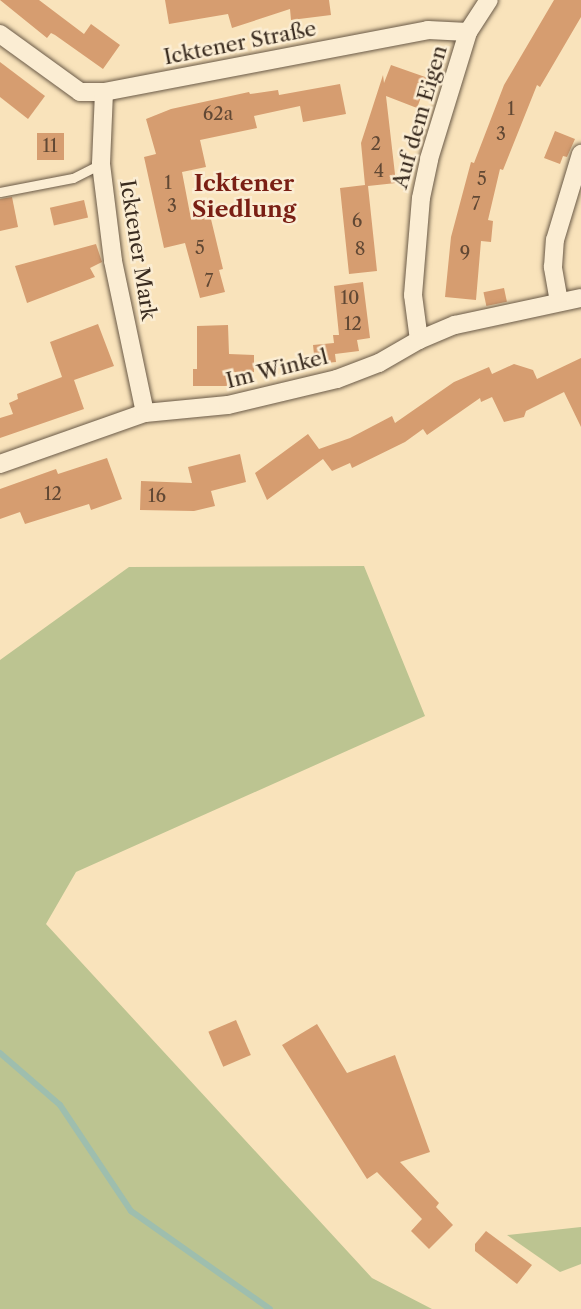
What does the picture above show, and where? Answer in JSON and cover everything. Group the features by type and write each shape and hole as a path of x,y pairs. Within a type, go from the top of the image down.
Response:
{"street":[{"path":"468,32 489,0"},
{"name":"Icktener Straße","path":"0,34 79,92 104,92 428,30 468,32"},
{"name":"Auf dem Eigen","path":"419,340 413,295 421,198 429,159 468,32"},
{"name":"Icktener Mark","path":"104,92 102,163 113,261 145,413"},
{"path":"559,302 553,267 555,240 581,154"},
{"name":"Im Winkel","path":"0,464 145,413 202,409 269,397 337,379 373,365 419,340 455,325 581,298"}],"lane":[{"path":"0,192 73,178 102,163"}],"green space":[{"path":"364,566 425,716 76,872 46,924 372,1278 432,1309 0,1309 0,660 129,567"},
{"path":"581,1227 581,1264 560,1272 507,1235"}],"building":[{"path":"0,0 39,0 84,34 91,24 120,45 103,69 55,35 51,33 47,38"},
{"path":"165,0 329,0 331,15 291,20 290,9 232,28 228,14 169,24"},
{"path":"554,0 581,0 581,17 540,87 537,85 503,170 500,169 488,220 493,221 491,242 481,241 476,300 445,297 451,237 471,162 474,163 504,85"},
{"path":"0,62 45,96 28,119 0,97"},
{"path":"391,65 428,78 417,108 386,96 396,183 368,186 377,271 349,274 340,188 365,185 361,143 383,75 384,83"},
{"path":"340,84 346,114 303,122 300,106 254,116 257,128 200,140 206,167 182,172 191,219 210,215 223,269 219,270 225,292 200,298 185,243 164,248 144,157 156,154 146,119 171,109 249,92 278,90 279,95"},
{"path":"555,131 575,139 567,157 563,156 560,164 544,158"},
{"path":"37,133 64,133 64,160 37,160"},
{"path":"12,197 18,227 0,231 0,199"},
{"path":"84,200 88,218 54,225 50,208"},
{"path":"96,244 102,262 90,268 95,277 27,303 15,266"},
{"path":"363,282 370,338 357,340 359,351 335,354 336,362 315,364 313,345 334,343 333,335 339,335 334,286"},
{"path":"504,288 507,302 486,306 483,292"},
{"path":"98,324 114,366 74,380 84,409 0,438 0,418 13,414 9,403 18,399 17,394 62,377 50,342"},
{"path":"228,325 229,354 254,355 254,372 226,372 227,386 193,386 193,369 197,369 197,326"},
{"path":"581,358 581,427 564,392 526,411 524,417 504,422 492,397 481,402 480,398 427,435 423,429 405,442 352,468 350,463 332,471 323,459 267,500 255,473 308,434 319,449 350,438 392,416 395,423 454,382 489,367 492,374 514,364 533,370 537,379"},
{"path":"240,454 246,482 211,491 215,506 194,511 140,510 141,481 192,483 188,467"},
{"path":"107,458 122,499 91,510 89,504 25,524 20,512 0,519 0,489 56,469 58,474"},
{"path":"236,1020 251,1055 223,1067 208,1032"},
{"path":"317,1024 347,1073 395,1055 430,1152 400,1162 439,1203 436,1207 453,1225 429,1249 411,1231 422,1219 377,1172 367,1179 282,1045"},
{"path":"486,1231 532,1265 517,1284 475,1251 475,1244"}],"waterway":[{"path":"0,1053 60,1105 131,1211 270,1309"}],"district":[{"name":"Icktener Siedlung","path":"244,196"}]}
